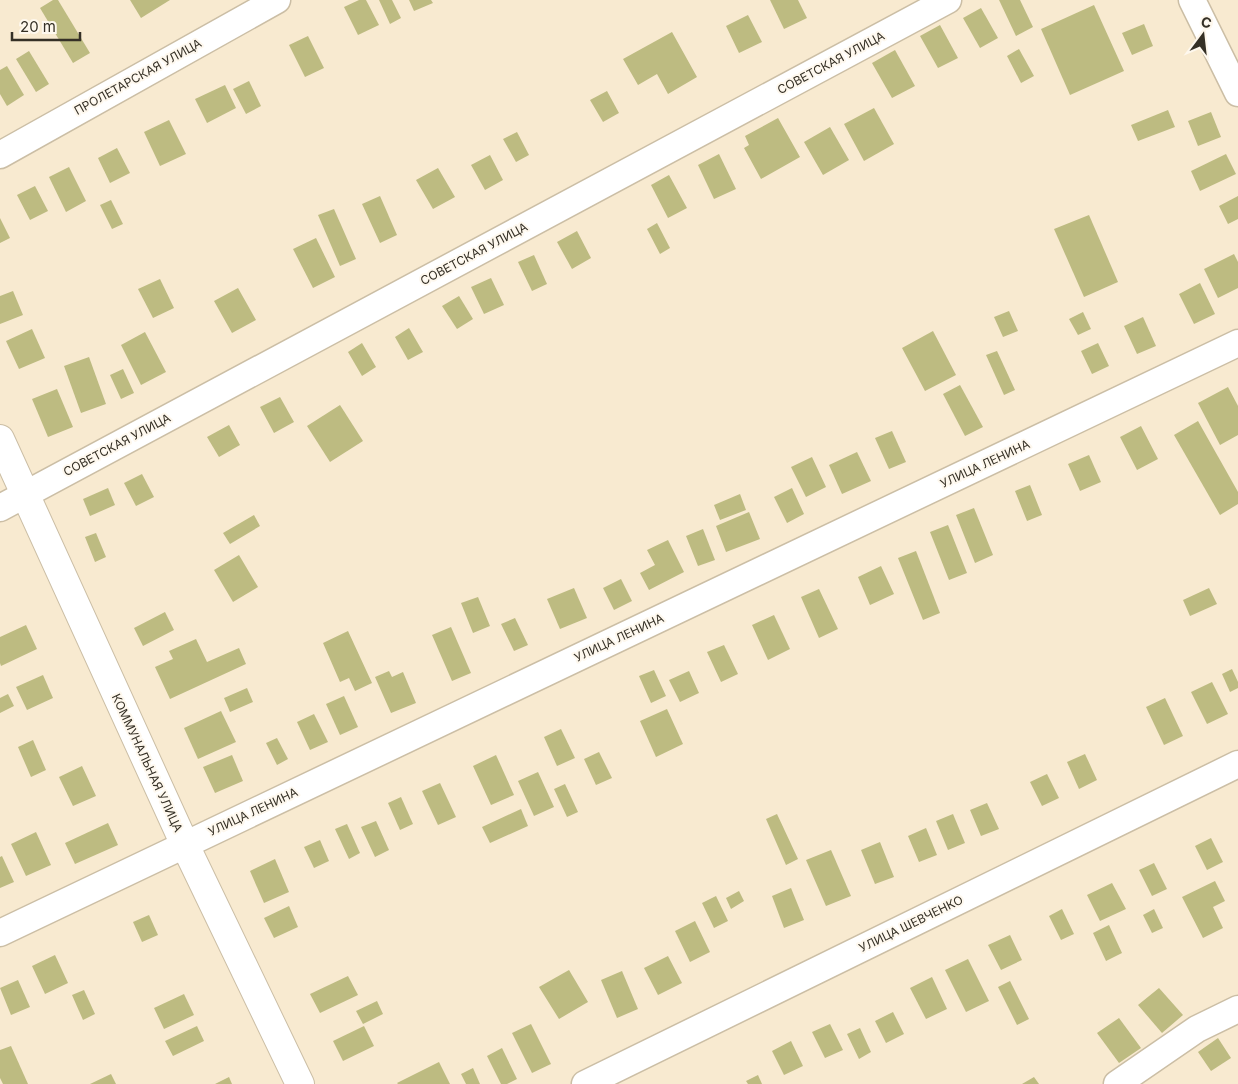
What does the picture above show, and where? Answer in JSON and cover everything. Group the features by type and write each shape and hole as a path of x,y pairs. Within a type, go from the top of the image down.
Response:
{"street":[{"name":"ПРОЛЕТАРСКАЯ УЛИЦА","path":"0,155 277,0"},
{"name":"СОВЕТСКАЯ УЛИЦА","path":"0,508 948,0"},
{"path":"1192,0 1238,93"},
{"name":"УЛИЦА ЛЕНИНА","path":"0,933 1238,343"},
{"name":"КОММУНАЛЬНАЯ УЛИЦА","path":"0,439 185,845 300,1084"},
{"name":"УЛИЦА ШЕВЧЕНКО","path":"585,1084 1238,764"},
{"path":"1117,1084 1197,1029 1238,1009"}],"building":[{"path":"53,0 58,0 90,53 73,63 40,8"},
{"path":"130,0 170,0 141,18"},
{"path":"359,0 366,0 379,25 358,35 344,7"},
{"path":"379,0 392,0 401,18 390,24"},
{"path":"409,0 431,0 433,3 414,11"},
{"path":"770,0 798,0 807,18 784,29"},
{"path":"999,0 1020,0 1033,27 1016,36"},
{"path":"1094,5 1124,71 1070,95 1041,29"},
{"path":"981,8 998,38 980,48 963,18"},
{"path":"748,15 762,42 739,53 726,26"},
{"path":"1144,24 1153,46 1132,55 1122,33"},
{"path":"940,25 958,58 938,68 920,36"},
{"path":"672,32 697,77 668,94 657,74 638,85 623,59"},
{"path":"308,36 324,68 305,77 289,45"},
{"path":"1019,49 1034,76 1021,83 1007,56"},
{"path":"895,50 915,86 892,98 872,63"},
{"path":"29,51 49,84 36,92 16,59"},
{"path":"7,66 24,95 7,106 0,94 0,70"},
{"path":"249,81 261,106 246,114 233,89"},
{"path":"225,85 236,108 207,123 195,99"},
{"path":"607,91 619,113 603,122 590,100"},
{"path":"874,108 894,144 864,161 844,124"},
{"path":"1168,110 1175,127 1138,141 1131,125"},
{"path":"1211,112 1221,137 1198,146 1188,121"},
{"path":"778,118 800,157 761,179 744,148 749,145 745,136"},
{"path":"169,120 186,154 160,166 144,132"},
{"path":"830,127 849,160 823,175 804,142"},
{"path":"517,132 529,155 516,162 503,139"},
{"path":"117,148 130,173 110,183 98,158"},
{"path":"719,154 736,189 714,199 698,165"},
{"path":"1226,154 1236,174 1200,191 1191,171"},
{"path":"490,155 503,180 485,190 471,165"},
{"path":"69,167 86,201 66,212 49,177"},
{"path":"438,168 455,197 433,209 416,180"},
{"path":"669,175 687,208 668,218 651,185"},
{"path":"35,186 48,211 30,220 17,195"},
{"path":"380,196 397,235 380,243 362,204"},
{"path":"1238,196 1238,219 1228,224 1219,206"},
{"path":"111,200 123,224 112,229 100,205"},
{"path":"334,209 356,259 340,266 318,215"},
{"path":"1089,215 1118,282 1084,297 1054,229"},
{"path":"0,218 10,238 0,243"},
{"path":"657,223 670,248 660,254 647,229"},
{"path":"577,231 591,258 572,269 557,242"},
{"path":"316,238 335,277 313,288 293,249"},
{"path":"1234,254 1238,262 1238,288 1218,298 1204,269"},
{"path":"534,255 547,284 532,291 518,262"},
{"path":"491,278 504,305 484,314 471,287"},
{"path":"160,279 174,308 153,318 138,289"},
{"path":"1200,283 1215,314 1194,324 1179,294"},
{"path":"238,288 256,320 232,333 214,301"},
{"path":"13,291 23,315 0,324 0,296"},
{"path":"459,296 473,319 457,329 442,306"},
{"path":"1009,311 1018,331 1003,337 994,317"},
{"path":"1083,312 1091,329 1078,335 1069,319"},
{"path":"1143,317 1156,346 1137,354 1124,326"},
{"path":"409,328 423,352 408,360 395,337"},
{"path":"32,329 45,358 19,369 6,341"},
{"path":"933,331 956,375 925,391 902,348"},
{"path":"145,332 166,372 141,385 121,345"},
{"path":"362,343 376,367 362,376 348,352"},
{"path":"1098,343 1109,366 1092,374 1081,351"},
{"path":"997,351 1015,390 1004,395 986,355"},
{"path":"89,357 106,404 81,413 64,366"},
{"path":"123,369 134,393 121,399 110,375"},
{"path":"960,385 983,427 965,436 943,394"},
{"path":"1228,387 1238,406 1238,435 1220,445 1198,403"},
{"path":"57,389 73,427 48,437 32,399"},
{"path":"280,397 294,422 274,433 260,407"},
{"path":"340,405 363,441 330,462 307,426"},
{"path":"1198,421 1238,492 1238,504 1220,515 1174,435"},
{"path":"229,425 240,445 219,457 207,437"},
{"path":"1141,426 1158,459 1137,470 1120,437"},
{"path":"892,431 906,462 889,469 875,438"},
{"path":"857,452 871,481 842,494 829,465"},
{"path":"1089,455 1101,482 1080,491 1068,464"},
{"path":"812,457 826,487 806,497 791,467"},
{"path":"142,474 154,497 136,506 124,483"},
{"path":"1030,485 1042,515 1027,521 1015,491"},
{"path":"108,488 115,505 90,516 83,499"},
{"path":"792,488 804,514 787,523 774,497"},
{"path":"740,494 746,510 720,520 714,505"},
{"path":"974,508 993,555 975,563 956,515"},
{"path":"749,512 760,539 726,552 716,526"},
{"path":"254,515 260,526 230,544 223,533"},
{"path":"948,525 967,573 949,580 930,532"},
{"path":"703,529 715,560 698,566 686,536"},
{"path":"96,533 106,557 95,562 85,537"},
{"path":"668,540 684,572 649,590 640,573 655,565 647,550"},
{"path":"916,551 940,613 923,620 898,558"},
{"path":"239,555 258,587 233,602 214,570"},
{"path":"881,566 894,594 870,605 858,577"},
{"path":"621,579 632,601 614,610 603,588"},
{"path":"574,588 587,618 560,629 547,599"},
{"path":"1209,588 1217,604 1190,616 1183,600"},
{"path":"819,589 838,629 819,638 801,597"},
{"path":"478,597 490,626 473,633 461,603"},
{"path":"165,612 174,630 143,646 134,628"},
{"path":"774,615 790,649 768,660 752,625"},
{"path":"515,618 528,645 514,651 501,624"},
{"path":"26,625 37,649 1,666 0,637"},
{"path":"451,627 471,673 452,681 432,635"},
{"path":"348,631 372,683 355,691 349,678 340,682 323,643"},
{"path":"196,639 207,662 239,648 246,664 170,699 155,667 173,659 169,651"},
{"path":"724,645 738,674 721,682 707,652"},
{"path":"1232,669 1238,682 1238,688 1230,692 1222,674"},
{"path":"654,670 666,696 651,703 639,676"},
{"path":"389,671 392,677 403,672 416,703 391,713 375,677"},
{"path":"689,671 699,693 680,702 669,680"},
{"path":"43,675 53,698 27,710 16,687"},
{"path":"1212,682 1228,714 1207,724 1191,692"},
{"path":"247,688 253,702 230,712 224,698"},
{"path":"8,694 14,706 0,713 0,698"},
{"path":"344,696 358,727 340,735 326,704"},
{"path":"1165,698 1183,736 1164,745 1146,707"},
{"path":"667,709 683,744 656,757 640,721"},
{"path":"221,711 236,742 198,759 184,728"},
{"path":"314,714 328,742 310,750 297,722"},
{"path":"561,729 575,758 557,766 544,737"},
{"path":"277,738 288,759 277,765 266,743"},
{"path":"33,740 46,770 31,777 18,747"},
{"path":"599,752 612,778 596,785 584,759"},
{"path":"1085,754 1097,780 1079,789 1067,762"},
{"path":"232,755 243,781 215,793 203,767"},
{"path":"496,755 514,795 491,805 473,766"},
{"path":"82,766 96,796 73,806 59,777"},
{"path":"538,772 554,807 534,816 518,781"},
{"path":"1047,774 1059,798 1042,806 1030,782"},
{"path":"440,783 456,817 438,825 422,791"},
{"path":"565,784 578,812 567,817 554,789"},
{"path":"401,797 413,824 400,830 388,803"},
{"path":"987,803 999,829 981,836 970,810"},
{"path":"521,809 528,826 490,843 482,827"},
{"path":"777,814 798,859 786,865 766,819"},
{"path":"953,814 965,843 948,850 936,821"},
{"path":"376,821 389,850 375,857 361,827"},
{"path":"108,823 118,845 75,864 65,843"},
{"path":"347,824 360,853 349,859 335,829"},
{"path":"926,828 937,855 919,862 908,836"},
{"path":"36,832 51,865 26,876 11,844"},
{"path":"1211,838 1223,862 1207,870 1195,846"},
{"path":"320,840 329,861 314,868 304,847"},
{"path":"880,842 894,877 875,884 861,850"},
{"path":"831,850 851,896 826,906 806,860"},
{"path":"2,856 14,882 0,888 0,857"},
{"path":"275,859 289,892 264,903 250,871"},
{"path":"1154,863 1167,889 1152,896 1139,870"},
{"path":"1215,881 1225,901 1213,907 1223,928 1203,938 1182,897"},
{"path":"1112,883 1126,909 1100,921 1087,895"},
{"path":"791,888 804,920 784,928 772,896"},
{"path":"739,891 744,901 731,909 726,898"},
{"path":"716,896 728,921 714,928 702,903"},
{"path":"289,906 298,927 274,938 264,918"},
{"path":"1062,909 1074,934 1061,940 1049,916"},
{"path":"1154,909 1163,928 1152,933 1143,915"},
{"path":"149,915 158,935 142,942 133,922"},
{"path":"695,921 710,952 690,962 675,931"},
{"path":"1109,925 1122,953 1106,961 1093,933"},
{"path":"1010,935 1022,960 1001,970 988,945"},
{"path":"55,955 68,983 45,994 32,966"},
{"path":"668,956 682,983 658,995 644,968"},
{"path":"968,959 989,1001 966,1012 945,970"},
{"path":"569,970 588,1002 559,1019 539,987"},
{"path":"622,971 638,1009 617,1018 601,980"},
{"path":"348,976 358,995 320,1013 310,994"},
{"path":"932,977 947,1009 926,1019 910,988"},
{"path":"18,980 30,1007 11,1015 0,988"},
{"path":"1010,981 1029,1019 1017,1025 998,987"},
{"path":"1159,988 1183,1015 1162,1033 1138,1005"},
{"path":"84,990 95,1014 83,1020 72,995"},
{"path":"184,994 194,1015 164,1029 154,1008"},
{"path":"377,1001 383,1014 363,1024 356,1011"},
{"path":"893,1012 904,1034 886,1043 875,1021"},
{"path":"1119,1018 1141,1048 1119,1063 1097,1033"},
{"path":"531,1024 551,1064 532,1073 512,1033"},
{"path":"830,1024 843,1050 825,1058 812,1032"},
{"path":"197,1026 204,1041 173,1056 165,1041"},
{"path":"364,1026 374,1046 343,1061 333,1041"},
{"path":"860,1028 871,1052 859,1059 847,1034"},
{"path":"1218,1038 1231,1058 1211,1071 1198,1052"},
{"path":"791,1041 803,1066 784,1075 772,1051"},
{"path":"11,1046 28,1084 3,1084 0,1078 0,1050"},
{"path":"502,1048 517,1079 507,1084 501,1084 487,1056"},
{"path":"439,1062 450,1084 397,1083"},
{"path":"473,1068 480,1084 466,1084 461,1074"},
{"path":"111,1074 116,1084 90,1084"},
{"path":"758,1075 762,1084 748,1084 746,1081"},
{"path":"229,1077 232,1084 215,1084"},
{"path":"1034,1077 1039,1084 1022,1084"}]}
